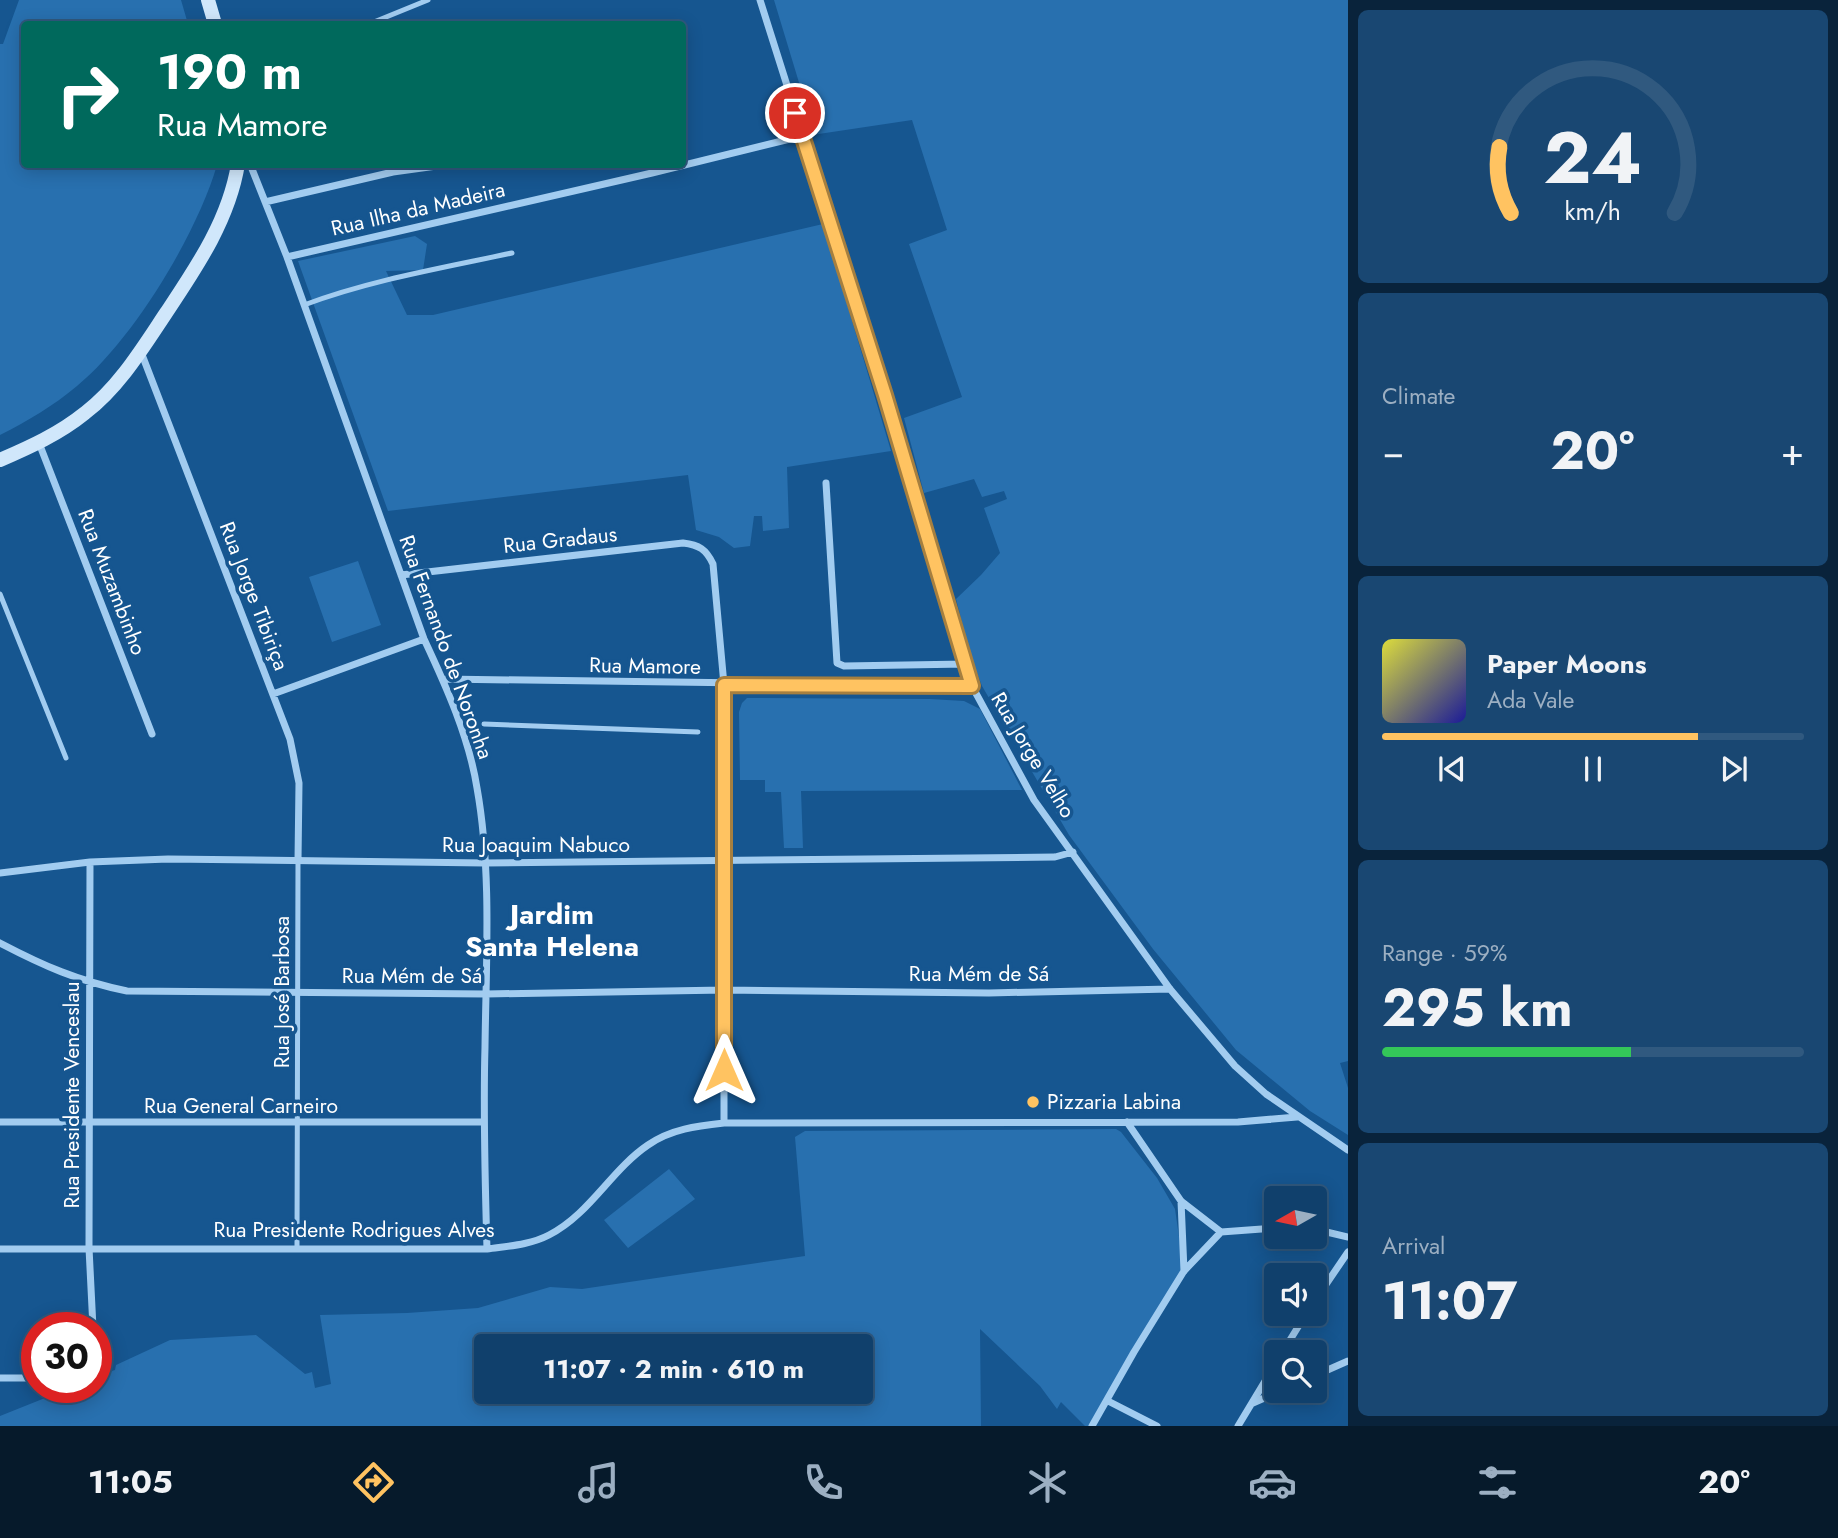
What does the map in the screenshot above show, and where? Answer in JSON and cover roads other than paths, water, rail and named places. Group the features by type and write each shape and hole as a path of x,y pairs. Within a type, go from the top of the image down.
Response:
{"main road":[{"path":"208,0 214,21"},
{"path":"0,460 39,443 85,413 111,389 141,352 205,253 230,198 238,168"}],"street":[{"name":"Rua Jorge Velho","path":"760,0 885,395 972,686 1034,800 1170,989 1235,1066 1266,1094 1348,1150"},
{"name":"Rua Ilha da Madeira","path":"686,164 802,135"},
{"name":"Rua Fernando de Noronha","path":"252,168 287,257 424,639 443,679 471,761 477,788 485,863 483,1122 487,1248"},
{"path":"393,172 400,168"},
{"path":"265,201 422,168"},
{"name":"Rua Ilha da Madeira","path":"287,257 672,168"},
{"name":"Rua Jorge Tibiriça","path":"141,352 274,694 296,763 299,783 298,860"},
{"name":"Rua Muzambinho","path":"39,443 152,734"},
{"path":"826,483 837,663 844,666 966,664"},
{"name":"Rua Gradaus","path":"401,575 682,543 703,548 713,564 724,685"},
{"path":"274,694 424,639"},
{"name":"Rua Mamore","path":"443,679 724,685 972,686"},
{"path":"724,685 724,1123"},
{"name":"Rua Joaquim Nabuco","path":"0,873 90,862 168,859 485,863 725,862 1055,856 1073,852"},
{"name":"Rua Presidente Venceslau","path":"90,862 89,1248 92,1312"},
{"name":"Rua Mém de Sá","path":"0,943 43,965 90,984 127,991 486,994 724,990 989,993 1170,989"},
{"name":"Rua Presidente Rodrigues Alves","path":"0,1249 487,1248 517,1245 551,1234 590,1203 629,1161 648,1145 690,1127 724,1123 1238,1122 1297,1117"},
{"name":"Rua General Carneiro","path":"0,1122 483,1122"},
{"path":"1128,1122 1181,1201 1221,1232 1264,1229"},
{"path":"1181,1201 1184,1271"},
{"path":"1093,1426 1134,1352 1184,1271 1221,1232"},
{"path":"1327,1232 1348,1237"},
{"path":"1327,1283 1348,1252"},
{"path":"1327,1370 1348,1361"},
{"path":"0,1378 21,1378"},
{"path":"1238,1426 1264,1384"},
{"path":"1252,1404 1264,1398"},
{"path":"1108,1401 1157,1426"}],"lane":[{"path":"376,21 428,0"},
{"path":"304,304 379,282 512,253"},
{"path":"0,594 66,758"},
{"path":"484,724 698,732"},
{"name":"Rua José Barbosa","path":"297,1248 298,860"}],"place":[{"name":"Pizzaria Labina","path":"1033,1102"}],"district":[{"name":"Jardim Santa Helena","path":"552,930"}]}
